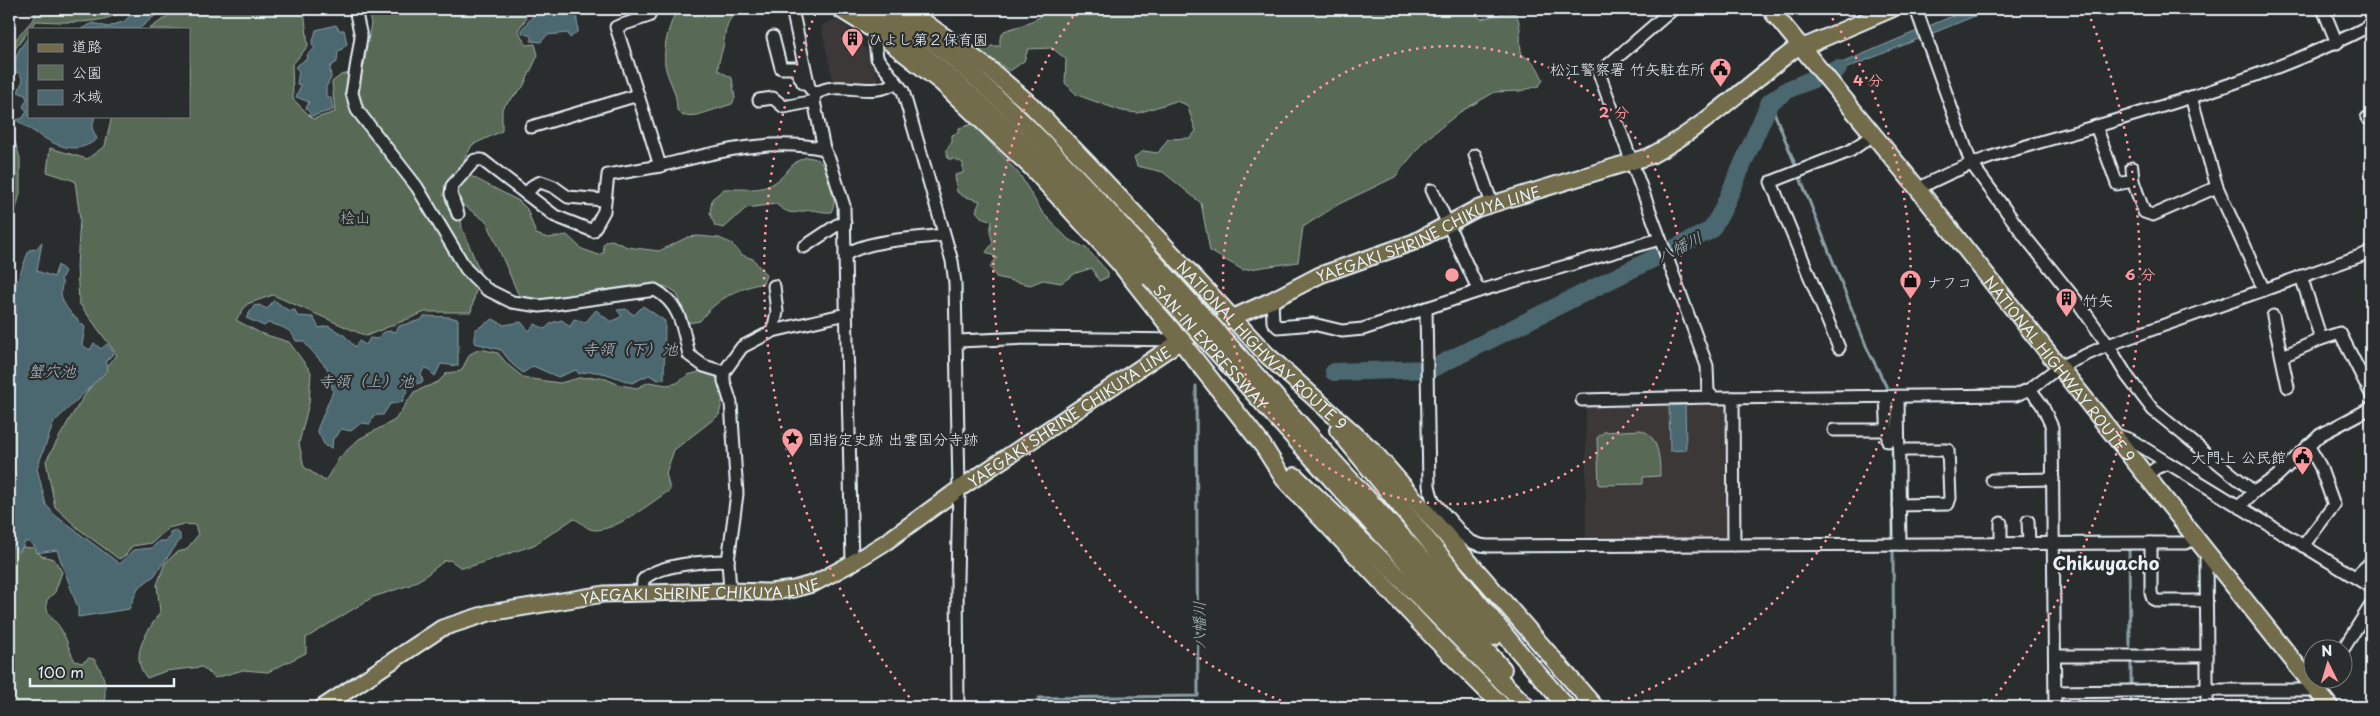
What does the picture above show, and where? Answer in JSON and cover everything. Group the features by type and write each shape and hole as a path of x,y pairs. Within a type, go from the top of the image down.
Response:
{"highway":[{"path":"840,9 877,32 942,83 1032,168 1121,264 1263,446 1284,479 1434,638 1503,707"},
{"name":"SAN-IN EXPRESSWAY","path":"863,9 937,64 1010,130 1155,273"},
{"name":"SAN-IN EXPRESSWAY","path":"889,9 948,54 992,93 1058,157 1155,273 1320,456 1538,707"},
{"name":"NATIONAL HIGHWAY ROUTE 9","path":"906,9 988,68 1031,106 1267,355 1372,450 1451,531 1595,707"},
{"name":"NATIONAL HIGHWAY ROUTE 9","path":"1770,9 1918,189 2209,555 2302,663"},
{"path":"1294,379 1567,707"},
{"path":"1263,446 1374,552 1528,707"},
{"name":"SAN-IN EXPRESSWAY","path":"1320,456 1558,707"},
{"name":"NATIONAL HIGHWAY ROUTE 9","path":"2321,688 2330,707"}],"main road":[{"path":"1799,46 1808,45 1892,9"},
{"name":"YAEGAKI SHRINE CHIKUYA LINE","path":"323,707 423,639 461,620 489,612 574,598 642,593 770,592 794,589 815,583 852,563 1182,340 1232,316 1272,300 1320,275 1414,242 1448,223 1492,204 1650,156 1676,142 1799,46"}],"street":[{"path":"355,9 361,37 352,93 357,110 417,187 466,269 486,289 512,302 540,306 655,290 668,297 679,315 689,355 704,366 724,372"},
{"path":"792,9 813,94 824,149 830,161 844,206 852,563"},
{"path":"1673,9 1599,72 1707,366 1708,392 1711,397"},
{"path":"1916,9 1971,163 2026,238 2079,304 2127,376 2153,410 2254,492"},
{"path":"2323,9 2337,43"},
{"path":"649,16 616,26 660,166"},
{"path":"1918,189 1971,163 2226,87 2337,43 2371,25"},
{"path":"877,32 875,42 877,58 903,92 952,261 956,283 959,489 957,580 958,707"},
{"path":"773,37 781,68 795,68 803,83 813,94"},
{"path":"759,100 773,98 784,107 828,88 885,89 896,82"},
{"path":"531,127 638,95"},
{"path":"2191,97 2217,187 2264,290"},
{"path":"2096,126 2117,184 2133,181"},
{"path":"1839,348 1771,182 1850,151 1873,135"},
{"path":"458,214 451,194 452,186 475,160 482,160 555,216 593,231 604,211 608,175 742,148 778,145 824,149"},
{"path":"1475,155 1492,204"},
{"path":"2132,168 2133,181 2144,212 2153,215 2217,187"},
{"path":"526,194 534,185 541,182 554,187 568,197 604,200"},
{"path":"1432,190 1479,291"},
{"path":"804,248 837,225 845,223"},
{"path":"845,255 854,249 867,245 944,235"},
{"path":"1272,300 1273,322 1278,327 1313,324 1342,331 1363,329 1479,291 1663,248"},
{"path":"1582,400 1711,397 2016,395 2030,389 2059,367 2108,345 2371,252"},
{"path":"2301,276 2321,339"},
{"path":"773,331 777,312 774,286"},
{"path":"1426,308 1429,486 1433,501 1451,531 1477,546 2151,543 2186,542 2196,537"},
{"path":"730,591 728,561 737,494 731,403 724,381 724,372 742,346 773,331 846,314"},
{"path":"2273,316 2288,387"},
{"path":"2282,356 2340,333 2371,394"},
{"path":"958,341 1027,338 1182,340"},
{"path":"2030,389 2042,405 2052,427 2055,707"},
{"path":"1834,430 1887,435 1891,397"},
{"path":"1891,397 1899,450 1899,505 1895,544"},
{"path":"1733,398 1734,545"},
{"path":"2239,507 2254,492 2276,477 2320,435 2371,408"},
{"path":"2110,432 2131,440 2371,587"},
{"path":"2303,546 2334,505 2320,466 2308,445"},
{"path":"1899,450 1948,450 1950,498 1948,504 1899,505"},
{"path":"2146,476 2156,468 2168,463"},
{"path":"1992,480 2053,480"},
{"path":"2028,521 2029,544"},
{"path":"2001,523 2002,544"},
{"path":"2151,543 2151,593 2153,599 2158,601 2205,601"},
{"path":"2208,707 2205,601 2206,560 2209,555"},
{"path":"642,593 643,580 650,574 685,564 728,561"},
{"path":"2355,577 2371,562"},
{"path":"2350,638 2371,605"},
{"path":"2055,656 2207,656"},
{"path":"2055,692 2310,690 2313,688"}],"shaded area":[{"path":"837,19 855,34 871,58 881,85 833,81 821,25"},
{"path":"1586,403 1728,403 1730,540 1586,543"},
{"path":"2287,696 2312,697 2321,707 2287,707"}],"green space":[{"path":"35,9 128,9 95,21 36,21 31,28 28,28 28,32 9,57 9,47 35,17"},
{"name":"桧山","path":"178,9 304,9 308,46 292,65 293,99 313,119 335,112 332,82 341,75 363,70 371,23 367,9 525,9 526,19 518,30 526,45 535,44 538,55 523,87 502,108 502,131 472,145 459,170 519,201 527,209 536,234 548,238 567,235 582,249 599,255 604,252 603,245 606,241 612,240 627,247 659,251 688,237 719,238 731,243 742,255 753,259 766,275 763,283 744,288 728,296 706,313 700,321 688,323 677,294 664,286 631,286 555,298 539,299 519,296 487,222 459,202 462,228 480,272 471,312 425,312 366,336 273,295 247,304 236,320 260,333 289,342 311,372 309,403 299,443 304,467 325,481 340,457 359,439 395,420 414,392 438,382 447,373 461,371 470,354 480,349 498,353 508,365 524,378 560,383 579,378 601,377 620,385 637,388 649,382 667,385 677,383 688,375 706,370 716,377 724,394 719,415 674,450 666,473 670,490 631,517 608,528 590,529 573,519 534,545 469,567 460,567 450,560 444,561 424,577 410,585 373,597 306,638 306,653 268,672 243,670 215,678 202,667 166,671 147,678 139,661 139,653 145,636 160,612 157,585 165,563 177,552 186,550 198,535 195,525 184,524 168,528 152,543 132,546 126,555 119,559 80,530 55,507 46,461 87,392 117,355 79,303 77,266 80,219 75,181 47,172 50,148 87,159 105,146 112,118 190,118 190,28 150,28"},
{"path":"677,9 774,9 736,14 727,26 718,70 732,78 735,98 732,104 698,115 683,116 677,110 676,96 666,71 665,50 671,22"},
{"path":"1040,9 1471,9 1481,19 1507,12 1516,14 1519,24 1522,55 1535,65 1543,80 1539,86 1520,91 1495,92 1460,112 1424,141 1395,177 1339,204 1303,227 1298,262 1243,270 1210,251 1201,203 1163,172 1137,166 1134,157 1144,151 1158,153 1168,139 1190,138 1196,131 1187,105 1176,101 1138,113 1122,111 1077,95 1065,83 1066,59 1052,48 1028,49 1024,61 1010,71 981,52 979,47 988,49 991,46 1000,46 1000,38 1004,31 1040,17"},
{"path":"9,122 20,158 20,193 9,237"},
{"path":"973,124 1020,175 1042,212 1068,239 1086,248 1108,272 1108,277 1099,281 1092,268 1076,273 1061,283 1043,280 1030,285 996,277 990,266 997,258 986,252 993,243 990,232 992,221 981,217 976,211 980,201 963,196 957,192 955,175 963,173 963,163 955,159 948,159 946,150 952,142 952,135 958,133 959,128"},
{"path":"807,157 818,160 827,170 834,192 831,212 811,210 789,212 776,204 746,208 724,228 715,226 710,213 712,199 724,189 758,189 771,185 793,164"},
{"path":"1641,430 1652,437 1655,443 1659,456 1660,476 1643,477 1643,484 1599,485 1597,438 1604,432"},
{"path":"9,546 33,548 42,556 54,559 62,572 55,592 47,600 47,610 60,627 75,661 82,663 89,658 94,659 98,665 104,682 104,707 9,707"}],"water":[{"path":"136,9 163,9 140,28 83,28 93,23 108,27 125,21"},
{"path":"539,9 576,9 578,31 570,38 568,33 547,35 541,42 531,41 531,36 522,33 522,29"},
{"path":"1969,9 1992,9 1835,73 1830,68"},
{"path":"336,25 339,30 344,30 347,44 338,51 337,62 330,67 331,78 326,87 326,96 331,98 333,110 312,116 306,108 309,102 296,97 301,85 297,84 299,71 295,67 308,58 307,55 315,48 312,45 316,30"},
{"path":"28,37 28,118 94,118 92,128 97,139 87,145 76,148 66,147 45,139 16,120 23,118 27,111 23,107 27,99 25,95 18,92 23,80 19,73 11,71 19,50"},
{"name":"蟹穴池","path":"42,242 37,271 54,277 58,265 65,271 61,279 63,302 85,327 82,345 90,350 94,343 101,349 107,344 114,353 106,361 108,370 54,422 37,468 46,505 56,516 120,564 133,550 152,548 159,541 165,541 170,538 170,532 175,530 180,534 180,540 154,576 138,588 129,609 78,617 78,608 57,550 37,553 35,547 29,542 25,542 19,553 9,542 9,403 14,357 10,300 29,250 36,249"},
{"name":"寺領（上）池","path":"274,300 289,311 295,310 297,316 313,317 319,328 328,326 344,335 355,347 359,341 366,345 370,338 378,339 381,334 386,332 396,332 399,326 421,320 424,316 458,319 458,366 441,364 435,376 425,367 421,374 423,382 409,386 402,402 390,404 383,415 374,415 370,424 361,423 351,431 341,429 337,436 333,438 332,448 325,446 317,430 333,391 327,368 303,341 296,341 288,330 268,323 264,326 246,318 254,306 259,305 267,309"},
{"name":"寺領（下）池","path":"643,306 665,321 664,379 658,380 649,375 632,383 600,372 579,374 576,370 558,377 533,366 523,373 513,365 501,350 475,343 475,330 493,319 504,325 521,322 529,331 535,324 545,329 551,323 562,320 570,327 574,319 586,322 596,310 611,322 622,316 617,310 626,309 634,315"},
{"path":"1685,405 1686,450 1670,451 1669,406"}],"waterway":[{"name":"八幡川","path":"1334,372 1431,369 1711,230 1722,211 1770,102 1789,89 1838,69"},
{"path":"1770,102 1797,169"},
{"path":"1799,175 1867,348 1890,394"},
{"name":"八幡川","path":"1039,707 1039,698 1198,696 1196,386"},
{"path":"1892,440 1893,542"},
{"path":"2129,547 2130,646"},
{"path":"1893,548 1894,707"},
{"path":"2131,659 2131,688"},
{"path":"2131,694 2131,707"}],"place":[{"name":"ひよし第２保育園","path":"852,57"},
{"name":"松江警察署 竹矢駐在所","path":"1721,87"},
{"name":"ナフコ","path":"1911,300"},
{"name":"竹矢","path":"2067,318"},
{"name":"国指定史跡 出雲国分寺跡","path":"792,457"},
{"name":"大門上 公民館","path":"2302,475"}],"district":[{"name":"Chikuyacho","path":"2106,562"}]}
